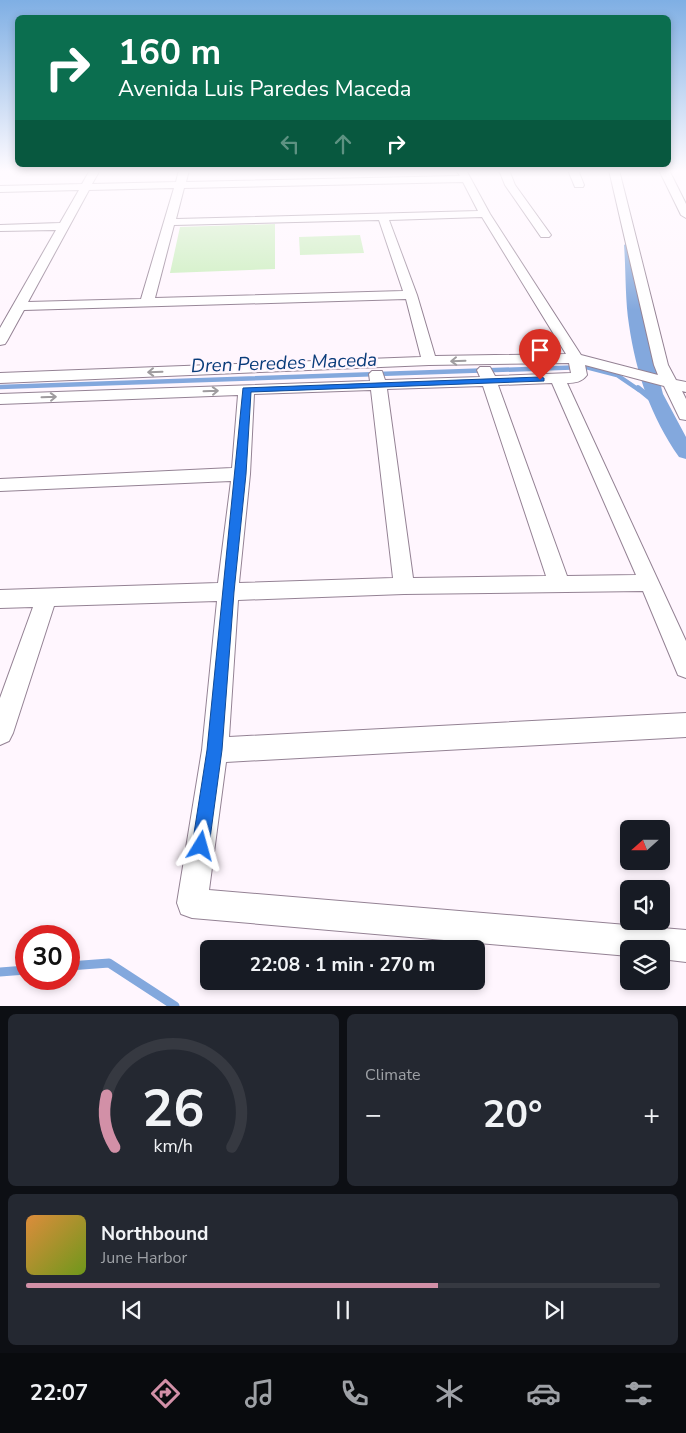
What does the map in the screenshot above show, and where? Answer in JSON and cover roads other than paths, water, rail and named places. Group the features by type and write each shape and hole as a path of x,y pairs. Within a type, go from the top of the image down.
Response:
{"street":[{"path":"0,340 68,217"},
{"path":"147,302 171,217"},
{"path":"170,222 383,217 410,295 429,361"},
{"path":"0,398 574,378 579,375 576,358 487,217"},
{"path":"532,217 545,235"},
{"path":"625,217 660,365 686,415"},
{"path":"0,228 63,226"},
{"path":"19,306 410,295"},
{"path":"0,378 429,361 576,358 686,387"},
{"path":"481,360 558,584"},
{"path":"375,364 404,586"},
{"path":"669,382 686,371"},
{"path":"558,379 650,583 686,668"},
{"path":"246,390 241,474 228,592 215,750 192,903 686,946"},
{"path":"0,485 241,474"},
{"path":"0,599 404,586 650,583"},
{"path":"0,733 47,596"},
{"path":"215,750 686,725"}],"waterway":[{"path":"631,245 637,325 654,394 673,434 686,452"},
{"name":"Dren Peredes Maceda","path":"0,387 586,367 617,375 639,390"},
{"path":"638,388 660,406"},
{"path":"80,965 109,963 175,1006"},
{"path":"0,972 15,971"}]}
